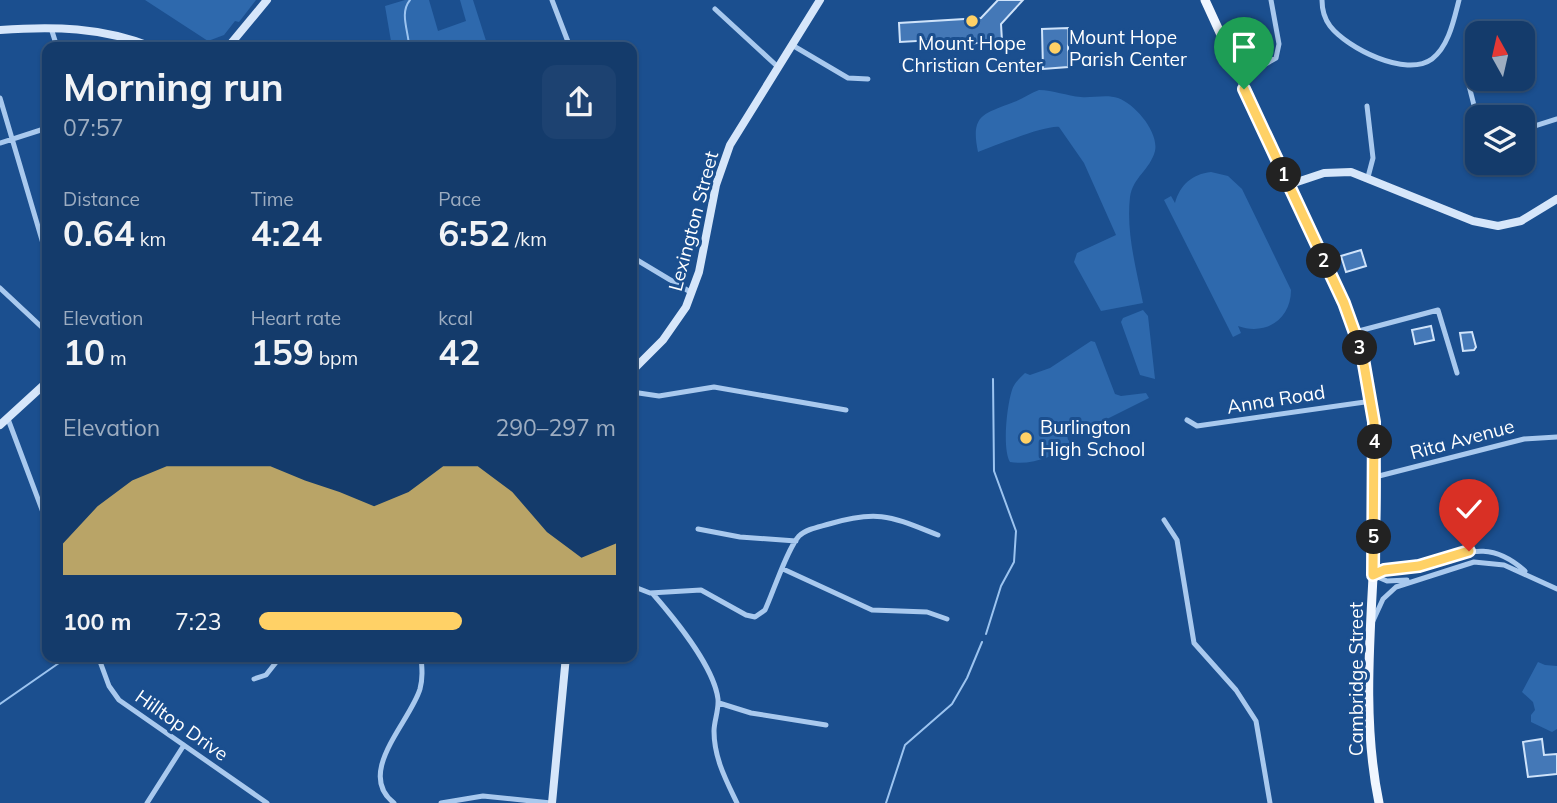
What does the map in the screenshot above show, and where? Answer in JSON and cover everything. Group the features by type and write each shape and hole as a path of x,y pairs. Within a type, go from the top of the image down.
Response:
{"main road":[{"name":"Cambridge Street","path":"1205,0 1355,332 1372,401 1375,477 1370,705 1374,774 1380,803"}],"street":[{"path":"232,42 267,0"},
{"path":"552,0 568,42"},
{"name":"Lexington Street","path":"637,366 669,333 692,292 723,161 734,135 820,0"},
{"path":"1239,79 1274,62 1276,58 1279,44 1271,0"},
{"path":"1322,0 1324,16 1340,36 1384,60 1411,66 1423,64 1438,54 1451,27 1459,0"},
{"path":"715,9 778,67"},
{"path":"51,28 55,42"},
{"path":"0,30 99,30 136,42"},
{"path":"792,45 848,78 868,79"},
{"path":"0,98 42,240"},
{"path":"1367,106 1373,157 1368,177"},
{"path":"1535,126 1557,119"},
{"path":"0,143 42,130"},
{"path":"1288,185 1337,171 1351,172 1454,214 1494,226 1521,221 1557,199"},
{"path":"637,260 692,292"},
{"path":"0,288 42,327"},
{"path":"1355,332 1438,310 1457,373"},
{"path":"0,425 42,387"},
{"path":"637,393 659,396 714,387 846,410"},
{"name":"Anna Road","path":"1187,420 1197,426 1372,401"},
{"path":"8,419 42,510"},
{"name":"Rita Avenue","path":"1375,477 1524,439 1557,437"},
{"path":"637,588 653,594 701,590 746,615 755,617 765,610 796,541 810,530 871,514 891,517 938,536"},
{"path":"1164,520 1177,540 1194,643 1236,690 1256,721 1270,803"},
{"path":"698,528 740,537 796,541"},
{"path":"1373,575 1384,570 1419,566 1476,550 1507,557 1529,575"},
{"path":"1371,625 1382,600 1391,591 1424,577 1479,561 1499,563 1557,589"},
{"path":"783,569 872,610 927,612 947,620"},
{"path":"1373,575 1387,581 1424,577"},
{"path":"653,594 683,631 713,682 719,704 714,724 715,752 737,803"},
{"name":"Hilltop Drive","path":"100,662 109,686 119,700 267,803"},
{"path":"254,679 266,674 276,662"},
{"path":"394,803 382,786 380,766 420,689 421,662"},
{"path":"441,803 484,796 551,803 565,662"},
{"path":"719,704 751,713 826,725"},
{"path":"147,803 184,745"}],"shaded area":[{"path":"145,0 256,0 239,22 235,21 224,35 208,41"},
{"path":"405,0 429,0 438,31 466,21 460,0 473,0 486,42 391,42 385,6"},
{"path":"1039,90 1081,97 1118,98 1132,106 1150,127 1155,151 1132,190 1129,210 1132,250 1143,303 1101,311 1074,262 1077,253 1116,235 1084,163 1059,127 1032,132 978,152 976,130 982,117"},
{"path":"1211,172 1228,176 1242,189 1291,290 1287,310 1275,323 1258,329 1238,326 1241,333 1233,337 1164,200 1171,196 1175,203 1188,182 1198,175"},
{"path":"1143,310 1148,316 1155,379 1140,375 1121,322 1123,318"},
{"path":"1091,341 1095,342 1115,394 1121,396 1146,393 1149,398 1101,422 1067,435 1068,440 1075,444 1060,452 1035,461 1010,462 1006,447 1006,427 1014,385 1025,373 1030,375 1050,368"},
{"path":"1538,662 1557,666 1557,729 1552,732 1531,722 1531,715 1535,710 1533,702 1522,692"}],"building":[{"name":"Mount Hope Christian Center","path":"998,0 1023,0 1001,24 1002,41 953,45 952,39 900,42 899,23 981,18"},
{"name":"Mount Hope Parish Center","path":"1068,28 1068,67 1043,69 1042,29"},
{"path":"1361,250 1366,266 1346,272 1341,256"},
{"path":"1431,326 1434,340 1415,344 1412,330"},
{"path":"1472,332 1476,347 1474,350 1463,351 1460,333"},
{"path":"1542,739 1544,755 1557,754 1557,774 1528,777 1523,742"}],"waterway":[{"path":"408,42 405,11 410,0"},
{"path":"986,634 1001,586 1014,562 1016,531 994,471 993,379"},
{"path":"886,803 905,745 952,704 967,678 982,642"},
{"path":"0,704 60,662"}],"place":[{"name":"Mount Hope Christian Center","path":"972,21"},
{"name":"Mount Hope Parish Center","path":"1055,48"},
{"name":"Burlington High School","path":"1026,438"}],"route":[{"path":"1244,89 1344,303 1362,353 1374,422 1373,575 1384,570 1407,569 1469,551"}]}
